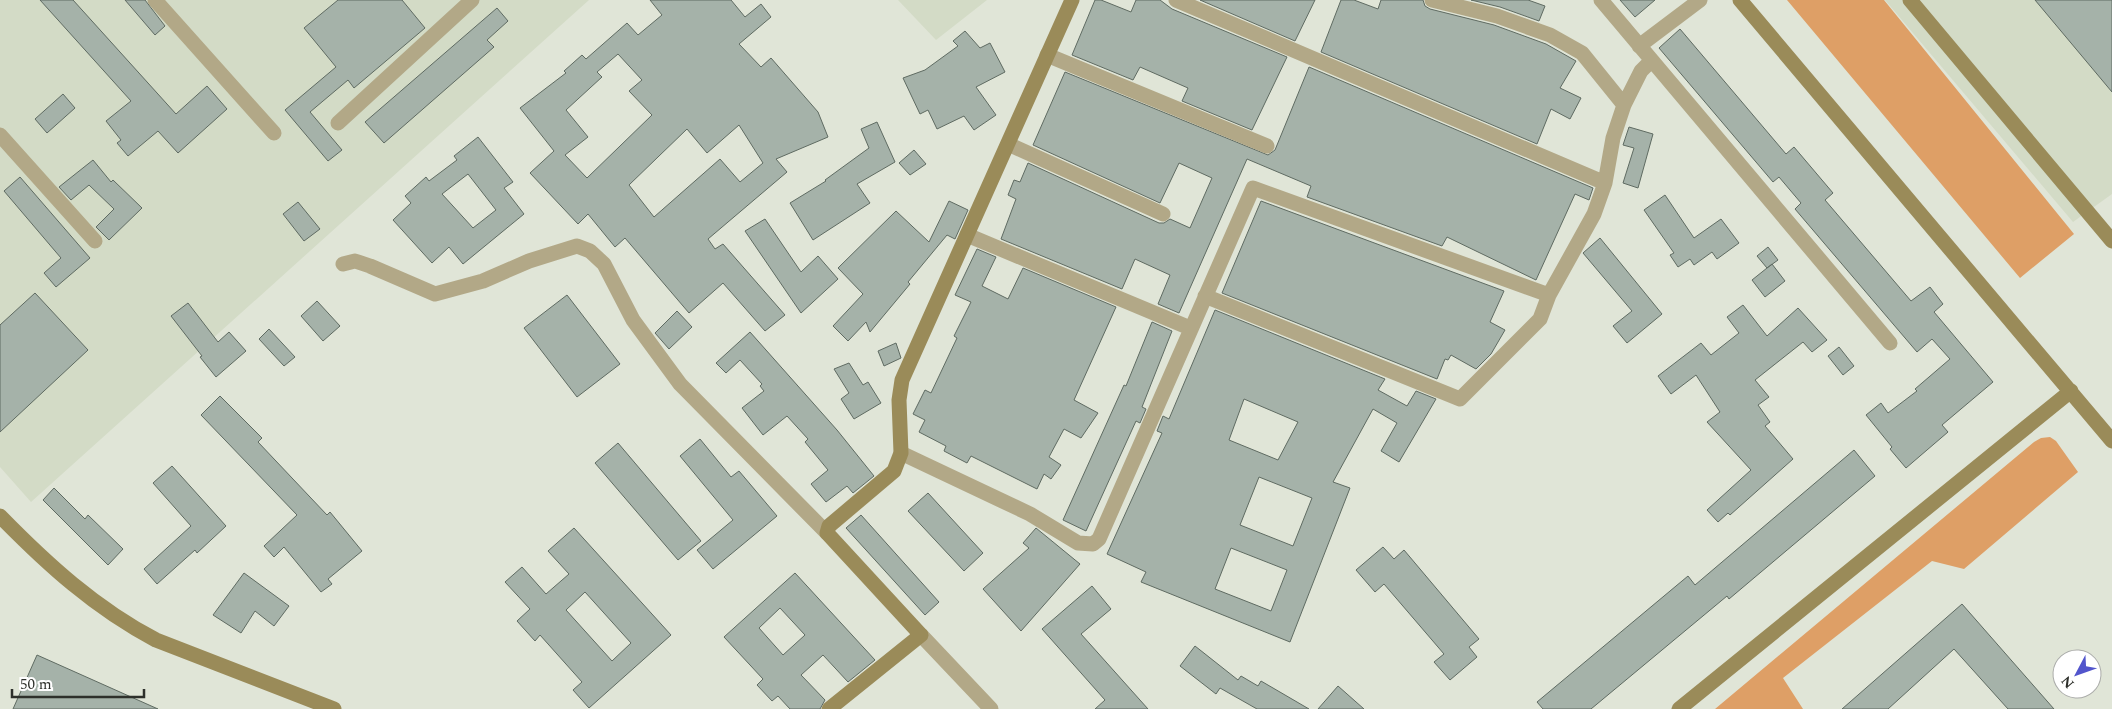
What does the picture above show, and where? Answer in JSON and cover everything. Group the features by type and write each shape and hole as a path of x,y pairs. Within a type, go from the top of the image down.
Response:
{"street":[{"path":"155,0 274,133"},
{"path":"338,123 472,0"},
{"path":"827,533 829,526 894,471 901,453 899,400 902,380 1072,0"},
{"path":"1176,0 1605,183"},
{"path":"1432,0 1496,16 1550,36 1582,53 1624,105"},
{"path":"1601,0 1890,343"},
{"path":"1639,46 1700,0"},
{"path":"1740,0 2112,440"},
{"path":"1910,0 2112,241"},
{"path":"1048,55 1267,146"},
{"path":"1205,296 1460,399 1540,319 1550,295 1594,214 1605,183 1613,138 1624,105 1641,71 1651,61"},
{"path":"0,135 95,241"},
{"path":"1008,144 1163,214"},
{"path":"901,453 1030,514 1078,543 1093,544 1099,539 1253,188 1550,295"},
{"path":"967,235 1190,328"},
{"path":"343,264 356,261 435,294 483,282 529,261 577,246 590,251 604,264 634,320 680,384 827,533 991,709"},
{"path":"1679,709 2071,391"},
{"path":"0,516 69,583 131,627 156,640 334,709"},
{"path":"829,709 920,635"}],"shaded area":[{"path":"0,0 589,0 31,502 0,467"},
{"path":"898,0 987,0 936,40"},
{"path":"1787,0 1884,0 2074,234 2020,278"},
{"path":"1885,0 2112,0 2112,194 2073,222"},
{"path":"2050,437 2056,441 2078,472 1964,569 1932,561 1783,678 1803,709 1715,709 2034,442 2041,438"}],"building":[{"path":"40,0 73,0 176,114 207,86 227,109 178,153 158,131 128,156 117,143 121,140 106,121 131,101"},
{"path":"125,0 145,0 165,26 155,35"},
{"path":"338,0 402,0 425,28 354,88 348,80 310,112 342,150 328,161 285,110 336,67 304,28"},
{"path":"650,0 731,0 745,17 761,4 771,17 739,44 761,67 771,58 818,112 828,137 776,159 787,172 708,239 715,249 723,244 785,315 765,331 723,283 689,313 625,238 615,247 588,214 578,224 530,173 554,151 520,108 566,73 564,71 582,55 586,59 627,23 638,35 662,15","holes":["618,54 642,80 629,91 652,115 587,178 565,155 588,137 566,110 602,77 597,72","739,125 763,163 740,182 720,159 654,217 629,185 687,129 707,153"]},
{"path":"1095,0 1101,0 1131,12 1136,0 1160,0 1172,9 1287,57 1252,130 1182,101 1188,88 1140,67 1133,80 1072,55"},
{"path":"1200,0 1315,0 1295,41"},
{"path":"1341,0 1354,0 1378,9 1381,0 1423,0 1425,6 1430,9 1494,25 1546,44 1576,61 1560,88 1581,98 1570,119 1551,109 1537,144 1321,52"},
{"path":"1471,0 1528,0 1545,6 1539,21 1500,7"},
{"path":"1620,0 1655,0 1635,17"},
{"path":"2035,0 2112,0 2112,92"},
{"path":"497,8 508,21 487,40 494,47 384,143 365,122"},
{"path":"1680,29 1786,154 1794,147 1833,193 1825,200 1911,301 1930,287 1943,304 1934,312 1993,382 1942,425 1948,432 1906,468 1866,415 1881,403 1888,413 1917,391 1915,389 1950,359 1932,339 1917,352 1795,209 1801,203 1779,177 1773,182 1659,48"},
{"path":"965,31 980,48 990,43 1005,72 976,87 996,115 974,130 964,116 937,129 928,110 920,114 903,78 925,70 958,46 953,41"},
{"path":"1309,67 1593,188 1589,200 1575,194 1536,280 1447,237 1442,246 1307,197 1311,186 1247,159 1179,313 1158,304 1170,275 1135,259 1122,289 1001,239 1016,199 1008,195 1014,180 1020,182 1028,163 1159,223 1164,223 1170,219 1190,228 1212,178 1179,163 1160,203 1033,145 1065,72 1268,155 1275,150"},
{"path":"63,94 75,108 47,133 35,119"},
{"path":"877,122 895,162 857,184 870,203 813,240 790,203 826,181 869,148 861,129"},
{"path":"1629,127 1653,134 1638,188 1623,183 1634,148 1623,145"},
{"path":"478,137 513,182 504,188 524,214 463,264 449,247 432,263 393,220 411,203 405,196 426,177 429,181 457,160 454,156","holes":["468,174 496,210 473,228 442,194"]},
{"path":"914,150 926,164 910,175 899,163"},
{"path":"93,160 111,182 113,180 142,208 109,240 96,227 114,209 89,185 71,200 59,187"},
{"path":"20,177 90,258 56,287 44,273 61,258 4,191"},
{"path":"1665,195 1694,238 1721,219 1739,243 1717,259 1712,252 1694,265 1690,259 1678,267 1670,255 1674,253 1644,210"},
{"path":"949,201 968,210 955,239 947,235 870,332 866,322 848,341 833,326 863,294 838,268 896,211 929,242"},
{"path":"1261,201 1504,291 1490,322 1505,330 1491,354 1476,369 1451,355 1448,360 1445,359 1437,379 1222,293"},
{"path":"298,202 320,229 304,241 283,214"},
{"path":"765,219 801,272 818,256 838,279 801,313 745,231"},
{"path":"1600,238 1662,314 1627,343 1613,326 1632,311 1583,253"},
{"path":"1768,247 1778,260 1767,268 1757,256"},
{"path":"977,249 996,257 982,286 1008,299 1023,268 1116,307 1074,400 1098,413 1081,438 1064,429 1049,457 1061,465 1051,479 1044,474 1037,489 971,456 967,463 944,451 946,446 919,432 925,420 913,414 925,390 931,393 957,338 954,336 971,302 955,295"},
{"path":"1772,264 1785,281 1765,297 1752,280"},
{"path":"35,293 88,350 0,432 0,325"},
{"path":"567,295 620,364 577,397 524,328"},
{"path":"317,301 340,326 323,341 301,316"},
{"path":"188,303 218,342 229,332 246,351 216,377 171,316"},
{"path":"1743,305 1767,336 1798,308 1827,340 1812,352 1803,342 1755,380 1769,397 1758,405 1770,422 1765,426 1793,459 1730,515 1728,513 1718,522 1707,510 1751,470 1707,422 1720,412 1696,375 1671,394 1658,376 1701,343 1711,355 1739,333 1727,317"},
{"path":"1215,310 1385,379 1378,390 1407,406 1416,391 1436,399 1399,462 1381,451 1397,423 1373,409 1333,482 1350,488 1290,642 1141,582 1146,572 1107,554 1162,433 1157,431 1163,416 1169,419","holes":["1244,399 1298,422 1278,460 1229,440","1259,477 1312,498 1293,546 1240,525","1231,548 1287,570 1271,611 1215,589"]},
{"path":"677,311 692,327 669,349 655,333"},
{"path":"1152,322 1172,331 1142,407 1146,409 1140,423 1136,421 1086,531 1063,520 1124,385 1126,386"},
{"path":"269,329 295,357 284,366 259,339"},
{"path":"750,332 837,430 874,476 853,493 847,486 826,502 811,484 828,470 805,442 808,439 787,416 763,435 742,408 764,391 760,386 762,384 740,360 726,373 716,363"},
{"path":"896,343 901,358 884,366 878,351"},
{"path":"1839,347 1854,366 1843,375 1828,356"},
{"path":"849,363 863,385 868,382 881,403 854,419 841,399 849,393 834,369"},
{"path":"220,396 262,438 258,442 327,515 330,512 362,551 328,579 332,584 321,592 284,547 274,557 264,546 297,515 201,415"},
{"path":"700,439 731,477 739,471 777,516 713,569 697,550 733,520 680,456"},
{"path":"618,443 701,541 678,560 595,463"},
{"path":"1854,450 1875,476 1729,599 1727,596 1591,709 1543,709 1537,702 1688,576 1695,585"},
{"path":"172,466 226,526 197,553 195,550 157,584 144,569 191,526 153,483"},
{"path":"54,488 85,519 88,515 123,549 108,565 43,500"},
{"path":"928,493 983,553 964,571 908,511"},
{"path":"861,515 939,602 925,615 846,528"},
{"path":"574,528 671,635 589,708 573,690 582,682 540,635 535,641 517,621 530,609 505,582 522,567 546,594 569,574 548,551","holes":["585,592 631,643 612,661 566,610"]},
{"path":"1036,528 1080,564 1021,631 983,589 1029,548 1023,543"},
{"path":"1383,547 1394,559 1404,550 1479,639 1469,647 1477,657 1450,680 1434,662 1444,654 1384,584 1375,592 1356,570"},
{"path":"244,573 289,606 274,626 255,611 241,633 213,615"},
{"path":"795,573 875,660 848,682 823,655 801,675 825,700 820,709 790,709 778,696 772,701 757,685 763,679 724,637","holes":["780,608 805,635 783,655 759,628"]},
{"path":"1092,586 1111,609 1081,634 1148,709 1095,709 1105,700 1042,629"},
{"path":"1962,604 2054,709 2008,709 1954,649 1888,709 1842,709"},
{"path":"1195,646 1238,680 1241,676 1258,686 1261,681 1309,709 1257,709 1220,688 1216,694 1180,666"},
{"path":"37,655 158,709 13,709"},
{"path":"1338,686 1364,709 1318,709"}]}
